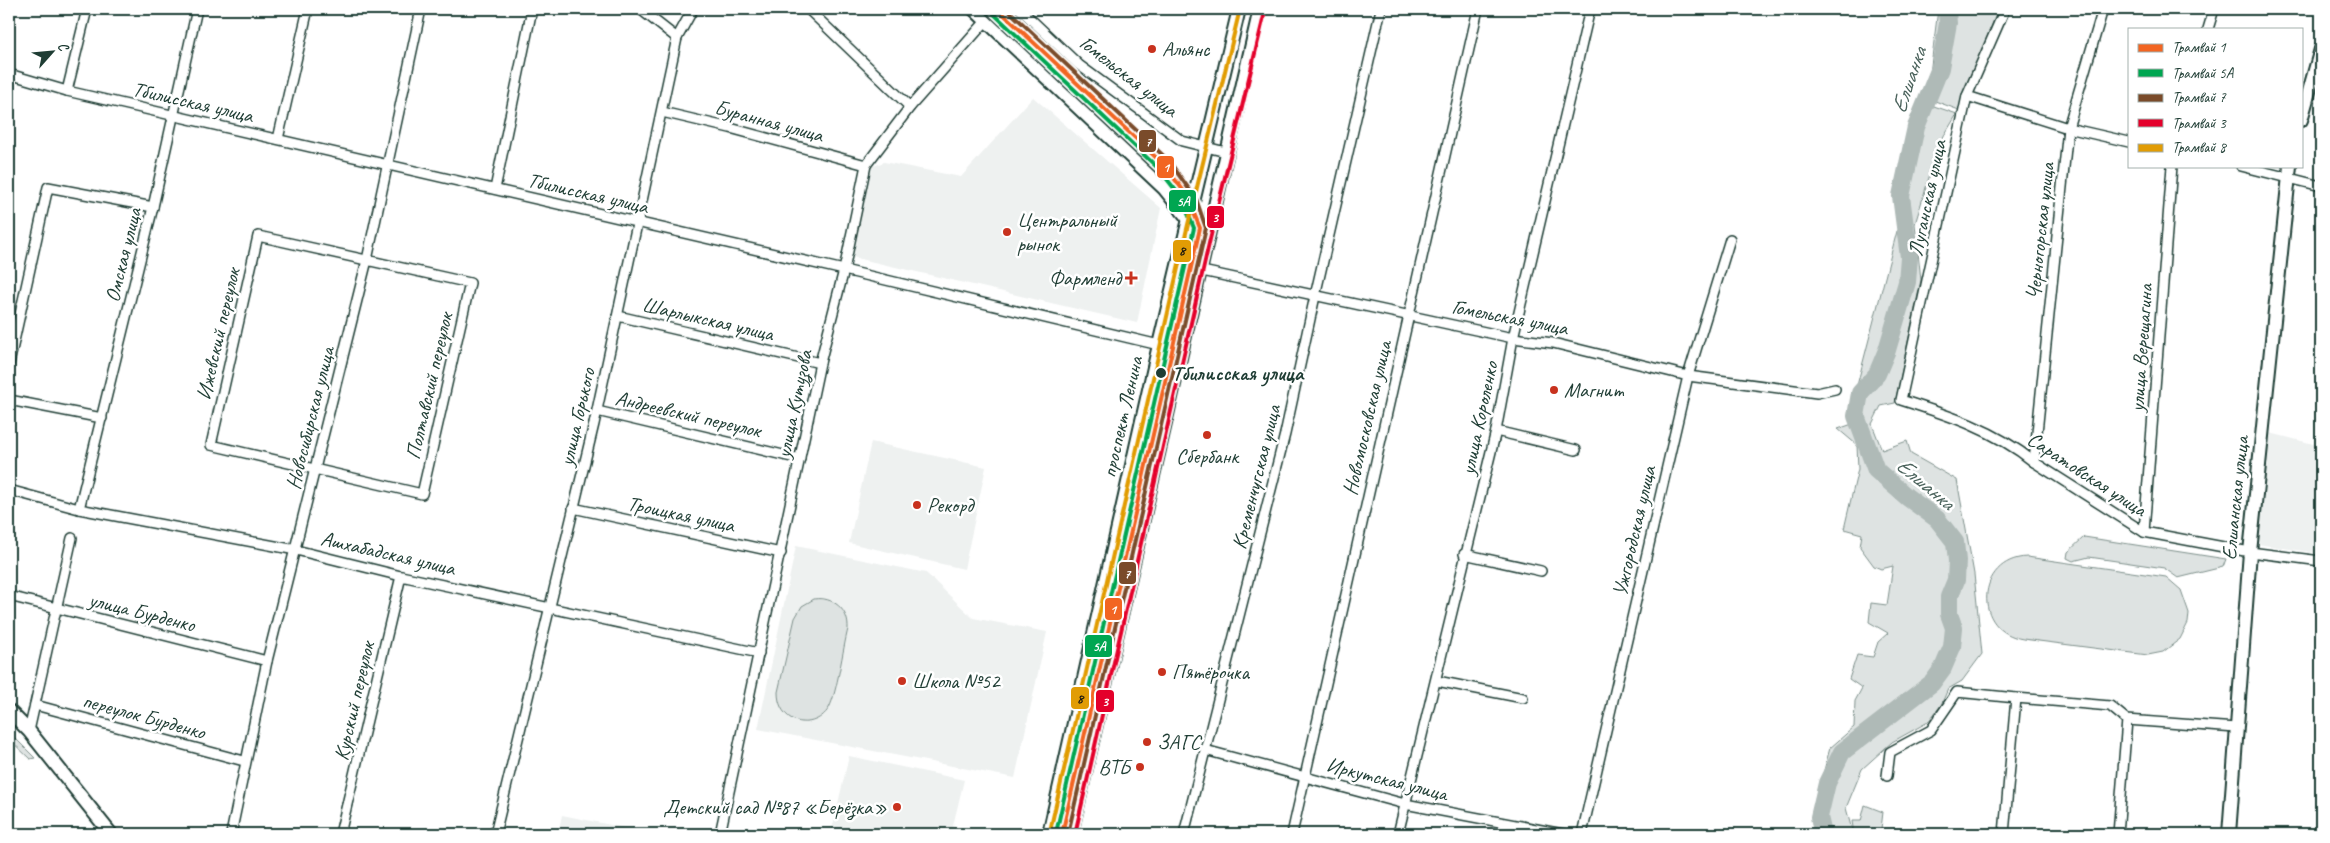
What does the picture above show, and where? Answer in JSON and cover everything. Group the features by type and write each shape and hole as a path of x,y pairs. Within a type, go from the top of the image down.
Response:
{"main road":[{"name":"проспект Ленина","path":"1051,830 1188,218 1239,9"},
{"name":"проспект Ленина","path":"1072,832 1260,9"},
{"path":"2302,116 2321,49"},
{"name":"Елшанская улица","path":"2229,834 2250,552 2288,171"},
{"path":"9,711 29,731 111,834"}],"street":[{"path":"67,91 87,9"},
{"name":"Омская улица","path":"79,508 153,207 197,9"},
{"path":"278,140 308,9"},
{"name":"Новосибирская улица","path":"231,834 244,761 267,661 367,260 420,9"},
{"path":"495,189 532,9"},
{"path":"640,9 677,38"},
{"name":"улица Горького","path":"495,834 548,607 597,411 677,38 693,9"},
{"path":"808,9 910,107"},
{"path":"972,9 1164,188 1188,218 1206,247"},
{"name":"Гомельская улица","path":"1020,9 1079,65 1182,141 1226,152"},
{"name":"Кременчугская улица","path":"1184,834 1286,434 1315,296 1382,9"},
{"name":"Новомосковская улица","path":"1292,834 1478,9"},
{"name":"улица Короленко","path":"1398,834 1437,681 1464,554 1496,432 1513,338 1590,9"},
{"name":"Луганская улица","path":"1901,400 1967,96 2005,9"},
{"name":"Черногорская улица","path":"2034,462 2068,128 2103,9"},
{"path":"2208,28 2214,9"},
{"name":"улица Кутузова","path":"720,834 820,363 844,270 866,165 910,107 986,22"},
{"name":"Тбилисская улица","path":"9,74 67,91 844,270 1159,345"},
{"path":"1967,96 2068,128 2128,142"},
{"name":"Буранная улица","path":"662,112 730,128 866,165"},
{"name":"улица Верещагина","path":"2144,532 2172,168"},
{"path":"2260,168 2288,171 2321,186"},
{"path":"9,364 48,187 153,207"},
{"name":"Ижевский переулок","path":"315,469 211,444 258,236 367,260"},
{"name":"Ужгородская улица","path":"1582,834 1688,376 1730,239"},
{"name":"Полтавский переулок","path":"315,469 422,494 470,282 367,260"},
{"name":"Гомельская улица","path":"1178,266 1513,338 1553,344 1688,376 1816,393 1836,389"},
{"name":"Шарлыкская улица","path":"618,316 820,363"},
{"path":"9,400 102,418"},
{"name":"Саратовская улица","path":"1901,400 1961,419 2018,449 2034,462 2144,532 2250,552 2321,561"},
{"name":"Андреевский переулок","path":"597,411 800,459"},
{"path":"1496,432 1576,450"},
{"path":"1136,447 1159,453"},
{"name":"Ашхабадская улица","path":"9,490 79,508 296,550 401,576 759,653"},
{"name":"Троицкая улица","path":"573,508 781,553"},
{"path":"29,731 72,538"},
{"path":"1464,554 1541,571"},
{"name":"Курский переулок","path":"340,834 401,576"},
{"name":"улица Бурденко","path":"9,596 267,661"},
{"path":"1092,642 1114,648"},
{"path":"1437,681 1523,698"},
{"path":"1887,776 1890,752 1931,730 1957,692 2110,706 2127,720 2236,728"},
{"path":"2004,834 2016,698"},
{"name":"переулок Бурденко","path":"35,705 244,761"},
{"path":"2118,834 2127,720"},
{"name":"Иркутская улица","path":"1205,750 1405,804 1563,834"},
{"path":"1063,772 1084,778"},
{"path":"1051,830 1072,832"}],"shaded area":[{"path":"1938,9 1998,9 1959,110 1927,98"},
{"name":"Центральный рынок","path":"1033,97 1161,208 1137,323 852,257 871,167 884,162 961,177"},
{"path":"1928,104 1957,114 1939,144 1915,224 1921,280 1895,403 1881,406 1872,424 1882,450 1907,441 1911,454 1957,480 1974,574 1982,654 1962,681 1948,689 1941,705 1928,722 1892,742 1862,769 1846,808 1853,834 1814,834 1813,811 1830,748 1854,727 1855,701 1862,688 1849,679 1857,655 1873,657 1878,642 1888,633 1869,622 1871,603 1887,605 1893,566 1881,569 1874,566 1860,547 1862,534 1844,529 1858,469 1857,445 1838,429 1858,422 1860,410 1853,401 1905,200 1911,130 1920,109 1925,111"},
{"path":"2270,433 2321,446 2321,554 2258,544"},
{"name":"Рекорд","path":"871,442 986,467 964,569 849,543"},
{"path":"2084,537 2226,559 2223,567 2178,578 2164,568 2089,557 2073,561 2067,558 2068,552"},
{"name":"Школа №52","path":"796,546 926,573 973,618 1047,632 1015,778 758,729"},
{"path":"2027,557 2166,577 2181,590 2189,613 2188,623 2180,639 2163,652 2148,655 2023,639 2006,633 1995,623 1988,610 1987,596 1990,582 1998,570 2010,561"},
{"path":"814,599 833,602 843,610 848,622 848,629 829,708 817,719 802,722 792,719 783,711 778,692 795,618 802,606"},
{"path":"9,732 35,758 30,759 9,739"},
{"name":"Детский сад №87 «Берёзка»","path":"849,756 964,780 951,834 831,834"},
{"path":"1865,805 1883,812 1881,829 1909,834 1854,834 1852,821 1861,821"},
{"path":"562,815 606,824 651,833 558,834"}],"waterway":[{"name":"Елшанка","path":"1823,834 1819,817 1827,783 1842,752 1932,683 1943,668 1952,647 1954,628 1949,614 1949,597 1956,580 1955,542 1937,519 1907,497 1876,470 1856,416 1860,393 1877,374 1887,350 1907,282 1909,257 1901,196 1916,127 1940,68 1948,23 1947,12 1950,9"}],"tram line":[{"name":"1","path":"998,9 1164,165 1186,194 1200,228 1062,834"},
{"name":"7","path":"1007,9 1169,161 1196,199 1206,228 1068,834"},
{"name":"8","path":"1050,831 1186,233 1240,9"},
{"name":"3","path":"1075,834 1210,239 1265,12"},
{"name":"5А","path":"994,14 1159,169 1181,197 1194,228 1056,833"}],"place":[{"name":"Альянс","path":"1152,49"},
{"name":"Центральный рынок","path":"1007,232"},
{"name":"Фармленд","path":"1131,278"},
{"name":"Тбилисская улица","path":"1161,373"},
{"name":"Магнит","path":"1554,390"},
{"name":"Сбербанк","path":"1207,435"},
{"name":"Рекорд","path":"917,505"},
{"name":"Пятёрочка","path":"1162,672"},
{"name":"Школа №52","path":"902,681"},
{"name":"ЗАГС","path":"1147,742"},
{"name":"ВТБ","path":"1140,767"},
{"name":"Детский сад №87 «Берёзка»","path":"897,807"}]}
